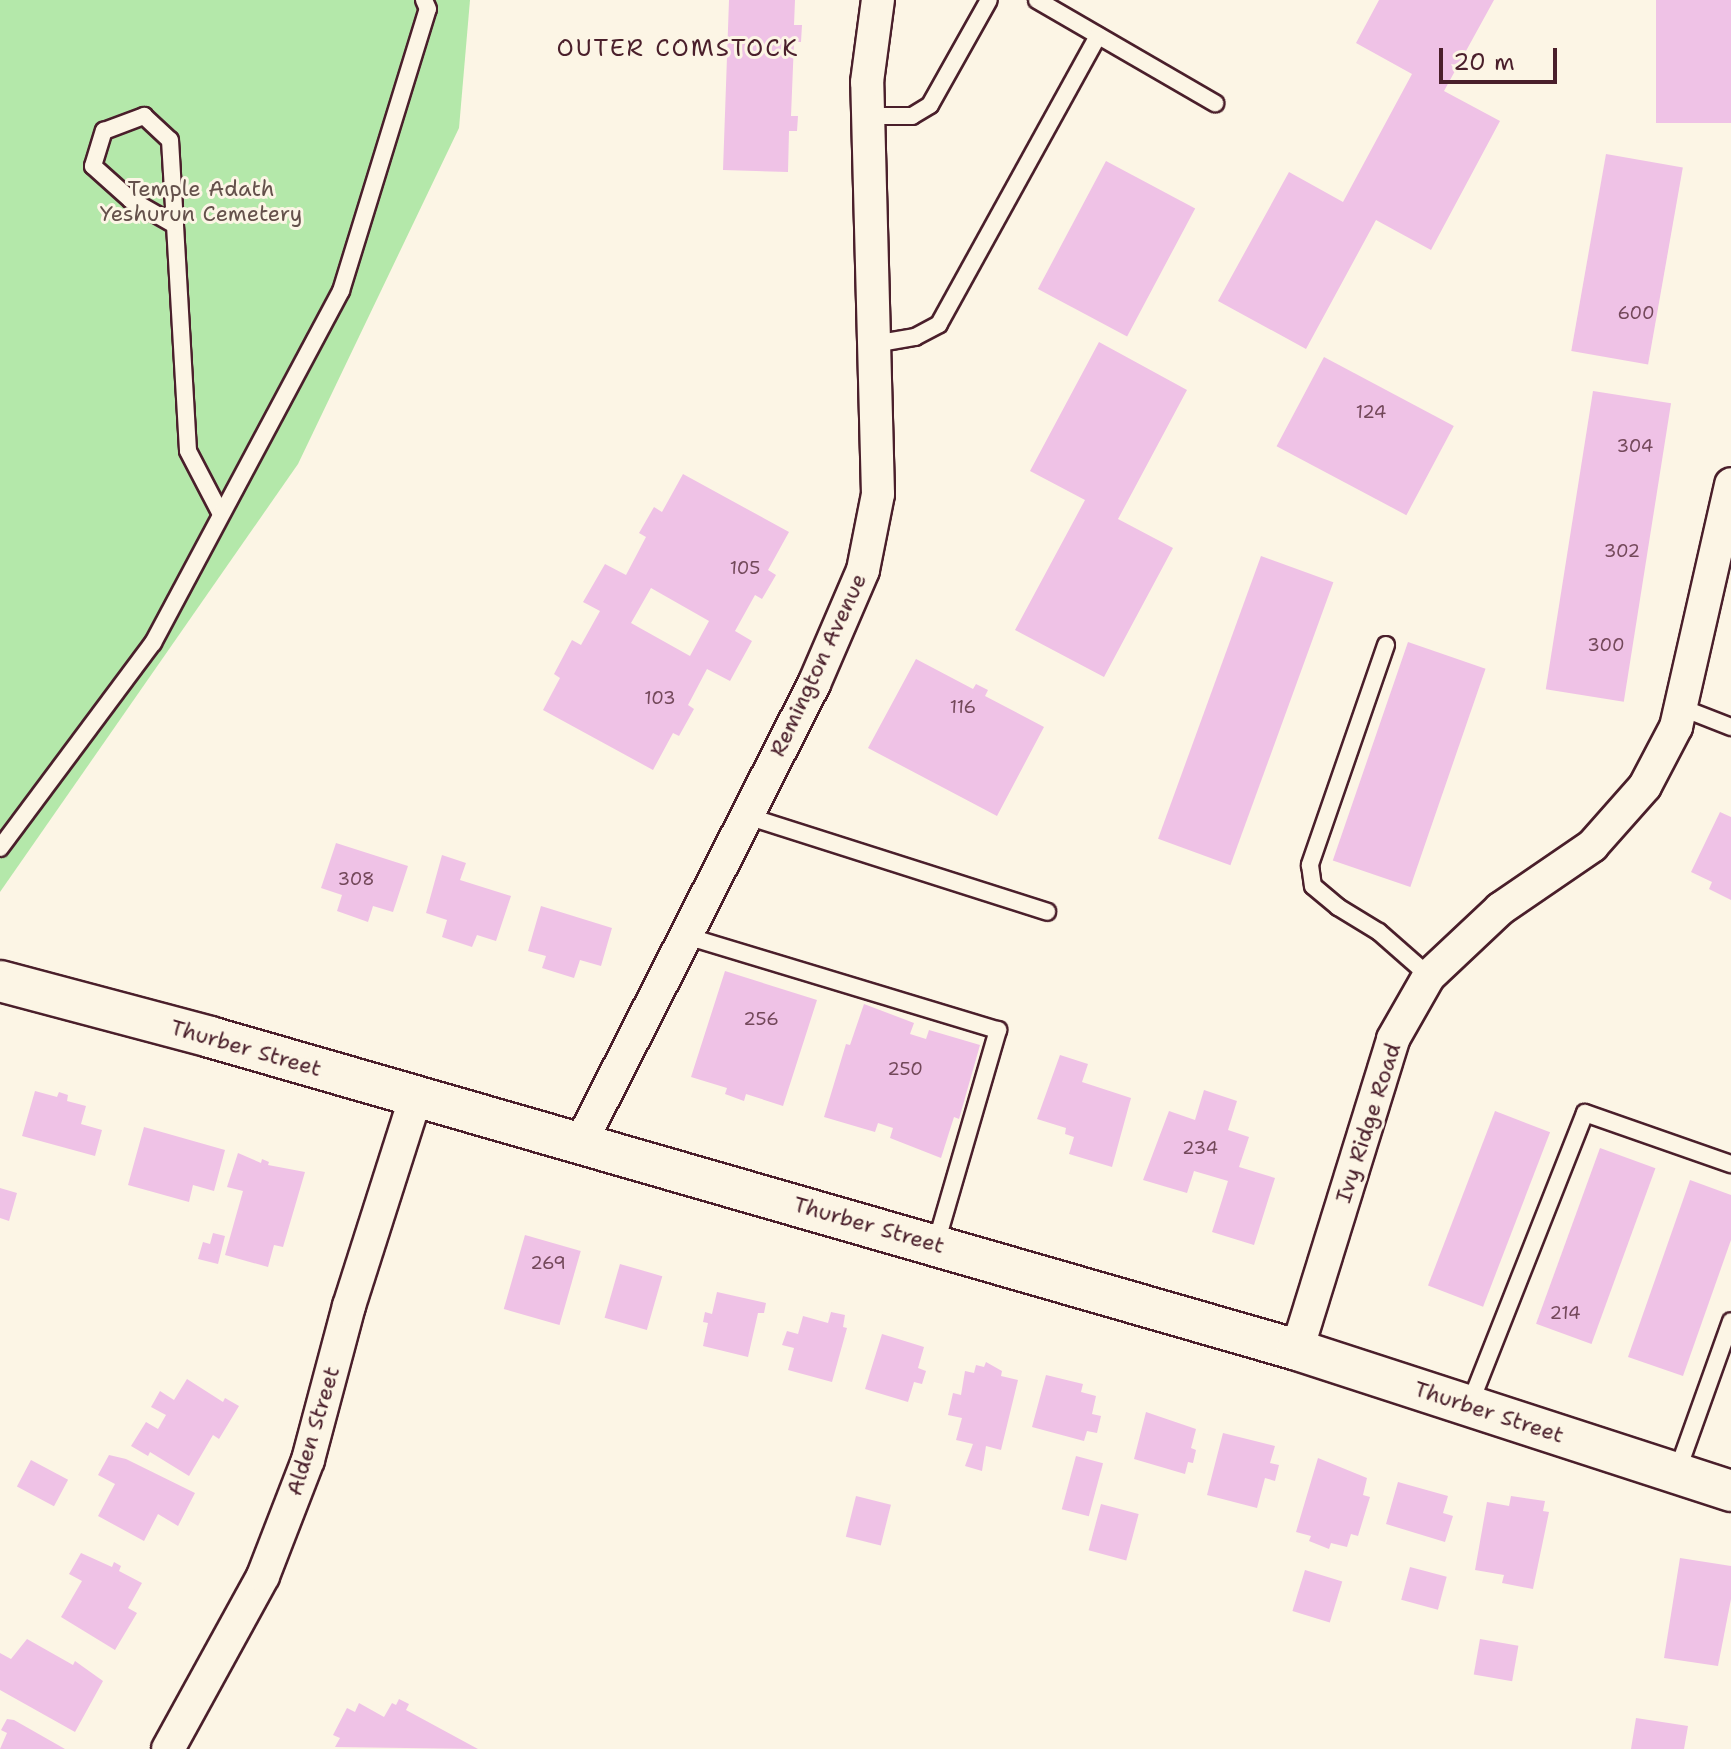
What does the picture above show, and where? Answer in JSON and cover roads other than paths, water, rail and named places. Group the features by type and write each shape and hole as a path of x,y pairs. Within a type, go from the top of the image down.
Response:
{"street":[{"name":"Remington Avenue","path":"581,1142 814,684 863,570 878,494 867,82 878,0"},
{"name":"Ivy Ridge Road","path":"1297,1350 1393,1039 1429,976 1500,909 1592,846 1645,786 1676,727 1729,505"},
{"name":"Thurber Street","path":"0,981 581,1142 1297,1350 1731,1491"},
{"name":"Alden Street","path":"168,1749 263,1576 308,1460 349,1306 416,1096"}],"lane":[{"path":"0,848 153,643 341,291 428,9 424,0"},
{"path":"868,116 912,116 930,105 989,0"},
{"path":"1037,0 1215,103"},
{"path":"874,344 915,337 939,324 1098,36"},
{"path":"175,225 131,200 93,166 104,131 144,116 170,140 175,225 188,451 221,514"},
{"path":"1386,645 1310,865 1313,886 1338,907 1379,932 1429,976"},
{"path":"1680,707 1731,727"},
{"path":"747,816 1047,912"},
{"path":"686,936 998,1030 936,1244"},
{"path":"1469,1406 1585,1113 1731,1164"},
{"path":"1676,1473 1731,1321"}],"district":[{"name":"OUTER COMSTOCK","path":"678,49"}],"park label":[{"name":"Temple Adath Yeshurun Cemetery","path":"201,200"}]}
